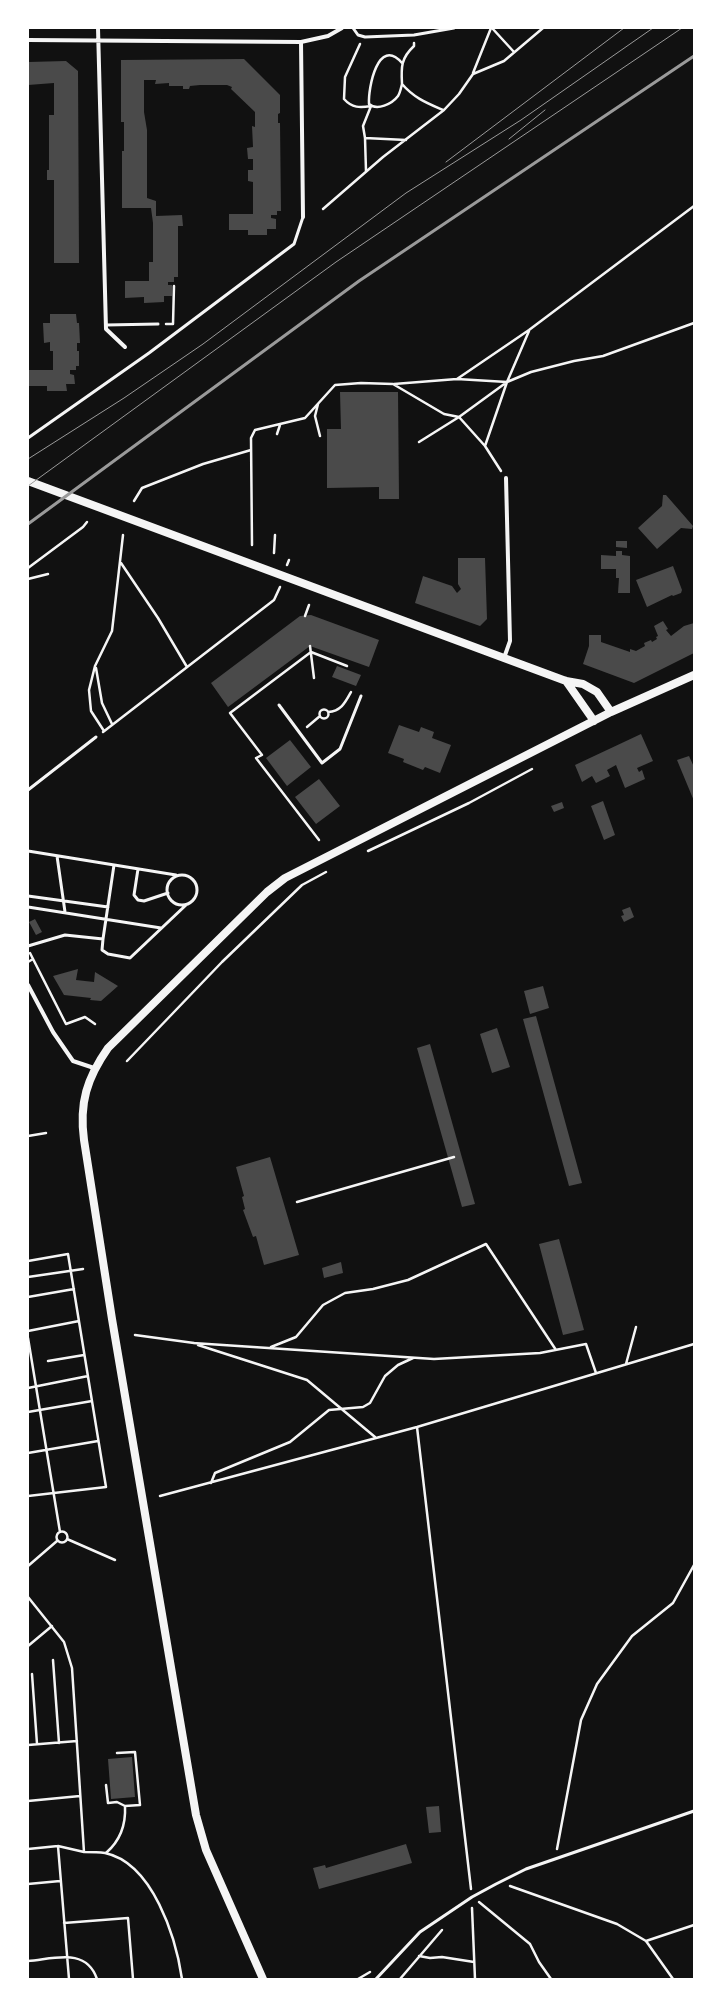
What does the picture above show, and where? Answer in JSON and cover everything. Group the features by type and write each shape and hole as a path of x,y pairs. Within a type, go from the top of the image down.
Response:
{"main road":[{"path":"28,480 566,681 583,684 597,692 611,712"},
{"path":"263,1979 206,1850 196,1815 112,1319 82,1124 86,1090 94,1068 114,1043 267,892 285,878 611,712 694,675"},
{"path":"566,681 594,721"}],"street":[{"path":"98,28 106,329 125,347"},
{"path":"28,40 99,39 301,42 328,36 342,28"},
{"path":"301,42 303,217"},
{"path":"504,658 510,641 506,478"},
{"path":"28,985 53,1032 73,1061 94,1068"}],"lane":[{"path":"353,28 358,35 365,37 414,35 454,28"},
{"path":"28,438 149,353 294,244 303,217"},
{"path":"106,325 158,324"},
{"path":"279,704 322,763 340,749 361,696"},
{"path":"28,790 96,737"},
{"path":"28,851 138,868 176,876"},
{"path":"58,856 65,912"},
{"path":"114,865 102,950 108,954 130,958 194,899 197,895 197,885 191,877 182,874 176,876 170,881 168,893 172,901 186,905"},
{"path":"138,868 134,895 138,900 144,901 168,893"},
{"path":"28,896 108,907"},
{"path":"28,907 106,918 161,928"},
{"path":"28,946 65,935 103,939"},
{"path":"376,1979 420,1932 472,1897 496,1884 526,1869 694,1811"}],"path":[{"path":"323,209 366,172 444,110 459,94 473,74 492,28 514,52"},
{"path":"473,74 504,61 543,28"},
{"path":"365,37 356,50 349,65 343,90 344,99 350,105 363,108 381,106 397,97 402,84 402,63 405,54 414,46 414,35"},
{"path":"366,172 364,122 371,106 369,104 369,88 380,60 389,56 399,60 402,63"},
{"path":"402,84 410,94 444,110"},
{"path":"365,138 406,140"},
{"path":"457,379 530,330 694,206"},
{"path":"158,324 173,324 174,286"},
{"path":"419,442 459,417 507,382 531,372 574,361 603,356 694,323"},
{"path":"485,446 507,382 530,330"},
{"path":"252,545 251,438 255,430 305,418 334,385 362,383 393,384 457,379 507,382"},
{"path":"393,384 444,414 459,417 485,446 506,478"},
{"path":"319,402 315,416 320,436"},
{"path":"277,434 280,425"},
{"path":"134,501 142,488 203,464 251,450"},
{"path":"28,568 83,527 86,522"},
{"path":"104,731 90,711 89,690 95,666 112,632 123,535"},
{"path":"274,553 275,535"},
{"path":"120,562 158,618 187,667"},
{"path":"28,579 48,574"},
{"path":"96,737 274,600 278,593"},
{"path":"305,616 309,605"},
{"path":"310,646 314,678"},
{"path":"310,652 347,666"},
{"path":"310,652 230,713 262,755 256,758 319,840"},
{"path":"95,666 102,703 112,724"},
{"path":"295,727 307,727 320,716 321,710 334,712 343,706 351,692"},
{"path":"320,716 323,719 326,718 328,712"},
{"path":"363,853 470,803 532,769"},
{"path":"127,1061 222,962 302,885 329,870"},
{"path":"28,962 33,959 66,1024 84,1017 95,1024"},
{"path":"28,1136 46,1133"},
{"path":"296,1202 454,1157"},
{"path":"269,1348 296,1337 323,1305 345,1293 373,1290 408,1280 486,1244 556,1350"},
{"path":"28,1261 68,1254 106,1486 28,1496"},
{"path":"28,1277 83,1269"},
{"path":"28,1297 74,1289"},
{"path":"28,1331 79,1321"},
{"path":"626,1364 636,1328"},
{"path":"135,1335 193,1343 434,1359 540,1353 586,1344 596,1373"},
{"path":"28,1338 60,1532"},
{"path":"193,1343 307,1380 375,1437"},
{"path":"160,1496 375,1437 417,1427 694,1344"},
{"path":"48,1361 84,1355"},
{"path":"211,1483 215,1473 290,1442 329,1410 363,1407 370,1403 386,1376 398,1364 416,1358"},
{"path":"28,1388 88,1376"},
{"path":"28,1412 92,1401"},
{"path":"417,1427 472,1897 475,1979"},
{"path":"28,1453 98,1441"},
{"path":"60,1532 65,1533 67,1539 115,1560"},
{"path":"58,1541 56,1536 60,1532"},
{"path":"58,1541 62,1543 67,1539"},
{"path":"28,1566 58,1541"},
{"path":"555,1860 580,1720 597,1684 632,1636 673,1603 694,1565"},
{"path":"28,1597 64,1642 72,1668 84,1852"},
{"path":"28,1646 52,1626"},
{"path":"52,1660 59,1742"},
{"path":"32,1674 37,1744"},
{"path":"28,1745 77,1741"},
{"path":"106,1785 108,1803 117,1802 125,1806 140,1805 135,1752 117,1753"},
{"path":"28,1801 80,1796"},
{"path":"106,1853 114,1846 121,1834 126,1819 125,1806"},
{"path":"58,1846 69,1979"},
{"path":"28,1849 58,1846 84,1852 106,1853 125,1862 144,1879 168,1921 176,1947 182,1979"},
{"path":"28,1884 60,1881"},
{"path":"496,1884 512,1886 617,1924 646,1940 673,1979"},
{"path":"472,1897 530,1944 539,1962 551,1979"},
{"path":"64,1923 128,1918 133,1979"},
{"path":"646,1940 694,1925"},
{"path":"400,1979 446,1926"},
{"path":"419,1956 430,1958 442,1957 474,1962"},
{"path":"28,1962 74,1957 89,1964 97,1979"}],"building":[{"path":"244,59 280,95 280,113 278,114 278,123 280,123 281,211 277,211 277,215 271,215 271,218 276,219 276,229 267,229 267,235 248,235 248,230 229,230 229,214 253,214 253,182 248,181 248,170 253,170 253,159 248,159 247,148 253,147 252,126 255,127 255,112 231,89 232,87 227,85 200,85 190,86 189,89 183,89 183,86 169,86 169,83 155,84 156,80 144,80 144,112 147,130 147,198 156,201 156,216 182,215 183,226 178,226 178,277 174,277 174,282 168,282 168,285 172,285 172,296 164,296 164,302 144,303 144,297 125,298 125,281 149,281 149,262 153,262 153,223 151,208 122,208 122,151 124,151 124,122 121,122 121,60"},
{"path":"66,61 78,71 79,263 54,263 54,180 47,180 47,170 49,170 49,115 54,115 54,83 28,85 28,62"},
{"path":"50,314 76,314 77,323 79,323 80,343 77,343 77,351 79,351 79,366 76,366 76,370 70,370 70,374 74,375 75,384 66,384 67,391 47,391 47,386 28,386 28,370 53,370 53,351 50,351 50,342 44,343 43,323 50,323"},
{"path":"340,392 398,392 399,499 379,499 379,487 327,488 327,429 341,429"},
{"path":"663,495 666,495 693,526 692,529 681,528 657,549 638,528 662,506"},
{"path":"616,541 627,541 627,548 616,547"},
{"path":"616,551 622,551 622,555 630,556 630,593 618,593 619,578 616,578 616,569 601,569 601,555 616,556"},
{"path":"458,558 485,558 487,619 480,626 415,603 423,576 452,586 457,593 461,589 458,584"},
{"path":"673,566 682,590 681,593 672,595 647,607 636,580"},
{"path":"311,615 379,640 369,667 310,646 228,707 211,683 300,616"},
{"path":"663,621 668,629 666,630 671,636 684,626 694,623 694,653 634,683 583,664 589,646 589,635 601,635 601,642 630,652 630,649 636,651 645,646 644,643 651,640 652,642 657,639 656,637 658,636 654,626"},
{"path":"337,666 361,675 356,686 332,677"},
{"path":"399,725 419,732 421,727 434,732 432,738 451,745 440,773 425,767 423,770 403,762 404,759 388,753"},
{"path":"641,734 653,761 637,768 639,772 642,770 645,779 625,788 616,765 607,770 610,776 596,783 592,776 582,782 575,765"},
{"path":"290,740 311,767 287,786 266,758"},
{"path":"689,756 694,767 694,801 677,760"},
{"path":"319,779 340,806 316,824 295,797"},
{"path":"603,801 615,835 604,840 591,806"},
{"path":"562,802 564,808 554,812 551,806"},
{"path":"630,907 634,917 624,922 621,916 624,915 622,910"},
{"path":"35,919 42,932 36,935 29,922"},
{"path":"78,969 76,980 94,982 95,972 118,986 101,1001 90,1000 91,998 64,995 53,976"},
{"path":"543,986 549,1008 530,1014 524,991"},
{"path":"536,1016 582,1183 569,1186 523,1019"},
{"path":"497,1028 510,1067 492,1073 480,1034"},
{"path":"430,1044 475,1204 462,1207 417,1048"},
{"path":"270,1157 299,1255 264,1265 256,1236 253,1237 243,1210 245,1209 242,1197 244,1196 236,1167"},
{"path":"559,1239 584,1330 563,1335 539,1244"},
{"path":"341,1262 343,1273 324,1278 322,1268"},
{"path":"132,1757 135,1797 111,1799 108,1759"},
{"path":"439,1806 441,1832 429,1833 426,1807"},
{"path":"406,1844 412,1863 319,1889 313,1868 325,1865 326,1868"}],"tram line":[{"path":"446,162 624,28"},
{"path":"28,459 124,398 203,344 406,193 521,120 653,28"},
{"path":"28,486 336,262 682,28"},
{"path":"509,139 545,110"}],"railway":[{"path":"28,524 359,281 694,56"}]}
